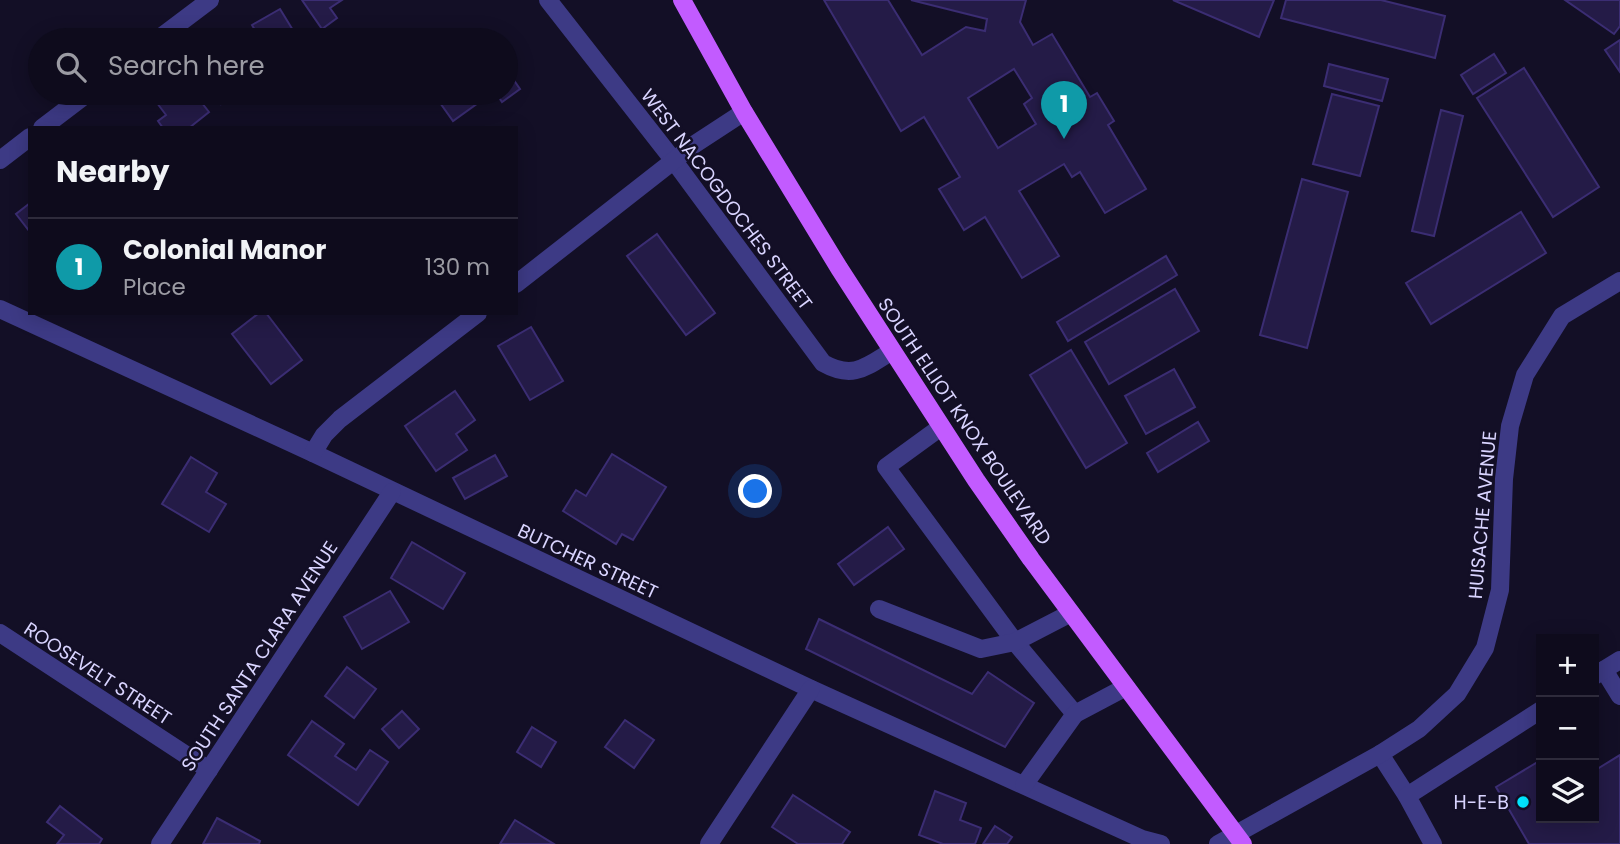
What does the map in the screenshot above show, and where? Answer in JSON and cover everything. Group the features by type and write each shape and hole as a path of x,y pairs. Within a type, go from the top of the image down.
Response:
{"main road":[{"name":"SOUTH ELLIOT KNOX BOULEVARD","path":"682,0 744,112 839,268 984,491 1239,839"}],"street":[{"path":"173,28 210,0"},
{"name":"WEST NACOGDOCHES STREET","path":"548,0 674,161 823,363 848,372 862,370 892,351"},
{"path":"45,126 72,105"},
{"path":"518,282 695,144 744,112"},
{"path":"0,160 28,139"},
{"name":"HUISACHE AVENUE","path":"1217,844 1239,839 1380,754 1419,729 1457,694 1485,648 1500,590 1504,479 1510,426 1525,376 1562,316 1620,281"},
{"name":"BUTCHER STREET","path":"0,309 313,453 811,689 1142,839 1161,844"},
{"path":"313,453 324,435 340,419 475,315"},
{"path":"942,427 886,467 1015,642 1075,714"},
{"name":"SOUTH SANTA CLARA AVENUE","path":"160,844 392,492"},
{"path":"879,609 981,649 1015,642 1071,613"},
{"name":"ROOSEVELT STREET","path":"0,633 209,770"},
{"path":"1620,660 1599,673 1620,696"},
{"path":"1024,785 1075,714 1126,687"},
{"path":"709,844 811,689"},
{"path":"1407,796 1536,713"},
{"path":"1380,754 1433,844"}],"building":[{"path":"302,0 342,0 330,8 337,18 321,28"},
{"path":"824,0 888,0 922,55 966,27 985,31 987,19 911,0 1026,0 1020,22 1033,45 1052,34 1090,97 1097,93 1114,121 1108,125 1146,189 1105,213 1080,172 1072,177 1064,164 1019,191 1059,256 1022,278 985,217 964,230 939,189 960,177 924,117 901,131","holes":["1014,69 1032,98 1024,104 1036,124 998,148 968,98"]},
{"path":"1173,0 1274,0 1259,37"},
{"path":"1286,0 1381,0 1445,16 1435,58 1281,18"},
{"path":"1565,0 1620,0 1620,26 1614,34"},
{"path":"280,9 292,28 254,28 252,25"},
{"path":"1620,40 1620,72 1605,50"},
{"path":"1494,54 1506,73 1473,94 1461,75"},
{"path":"1329,64 1388,79 1382,101 1324,86"},
{"path":"1524,68 1599,187 1553,217 1477,98"},
{"path":"1332,94 1379,106 1360,176 1313,164"},
{"path":"158,105 203,105 209,112 192,126 162,126 158,121 166,115"},
{"path":"442,105 475,105 453,121"},
{"path":"1441,110 1463,116 1434,236 1412,231"},
{"path":"1302,179 1348,192 1307,348 1260,335"},
{"path":"28,205 28,229 16,214"},
{"path":"1521,212 1546,253 1431,324 1406,283"},
{"path":"657,234 715,313 686,335 627,256"},
{"path":"1166,256 1177,275 1068,341 1057,322"},
{"path":"1175,289 1199,331 1109,384 1085,342"},
{"path":"256,315 268,315 302,360 271,384 232,334"},
{"path":"531,327 563,381 530,400 498,346"},
{"path":"1071,350 1127,443 1086,468 1030,375"},
{"path":"1174,369 1195,407 1146,434 1125,396"},
{"path":"455,391 475,420 456,434 467,450 436,471 405,426"},
{"path":"1198,422 1209,441 1158,472 1147,453"},
{"path":"612,454 666,487 633,540 622,534 616,544 563,511 576,490 586,496"},
{"path":"495,455 507,476 465,499 453,478"},
{"path":"191,457 217,473 206,492 226,504 209,532 162,504"},
{"path":"888,527 904,549 854,585 838,564"},
{"path":"412,542 465,573 443,609 391,578"},
{"path":"390,591 409,622 362,649 344,617"},
{"path":"819,619 972,694 988,672 1034,703 1005,747 806,649"},
{"path":"347,667 376,689 354,718 325,696"},
{"path":"402,711 419,729 399,748 382,729"},
{"path":"625,720 654,740 634,768 605,747"},
{"path":"312,721 344,744 335,756 356,770 370,750 388,762 358,805 288,755"},
{"path":"532,727 556,742 541,767 517,752"},
{"name":"H-E-B","path":"1620,755 1620,844 1529,844 1496,787 1536,763 1536,823 1599,823 1599,768"},
{"path":"935,791 966,803 960,820 981,828 975,844 943,844 919,835"},
{"path":"793,795 850,832 842,844 798,844 772,827"},
{"path":"60,806 102,839 99,844 57,844 64,835 47,822"},
{"path":"217,818 260,841 259,844 203,844"},
{"path":"515,820 554,844 500,844"},
{"path":"995,826 1012,837 1007,844 983,844"}],"place":[{"name":"Colonial Manor","path":"1064,139"},
{"name":"H-E-B","path":"1523,802"}]}
